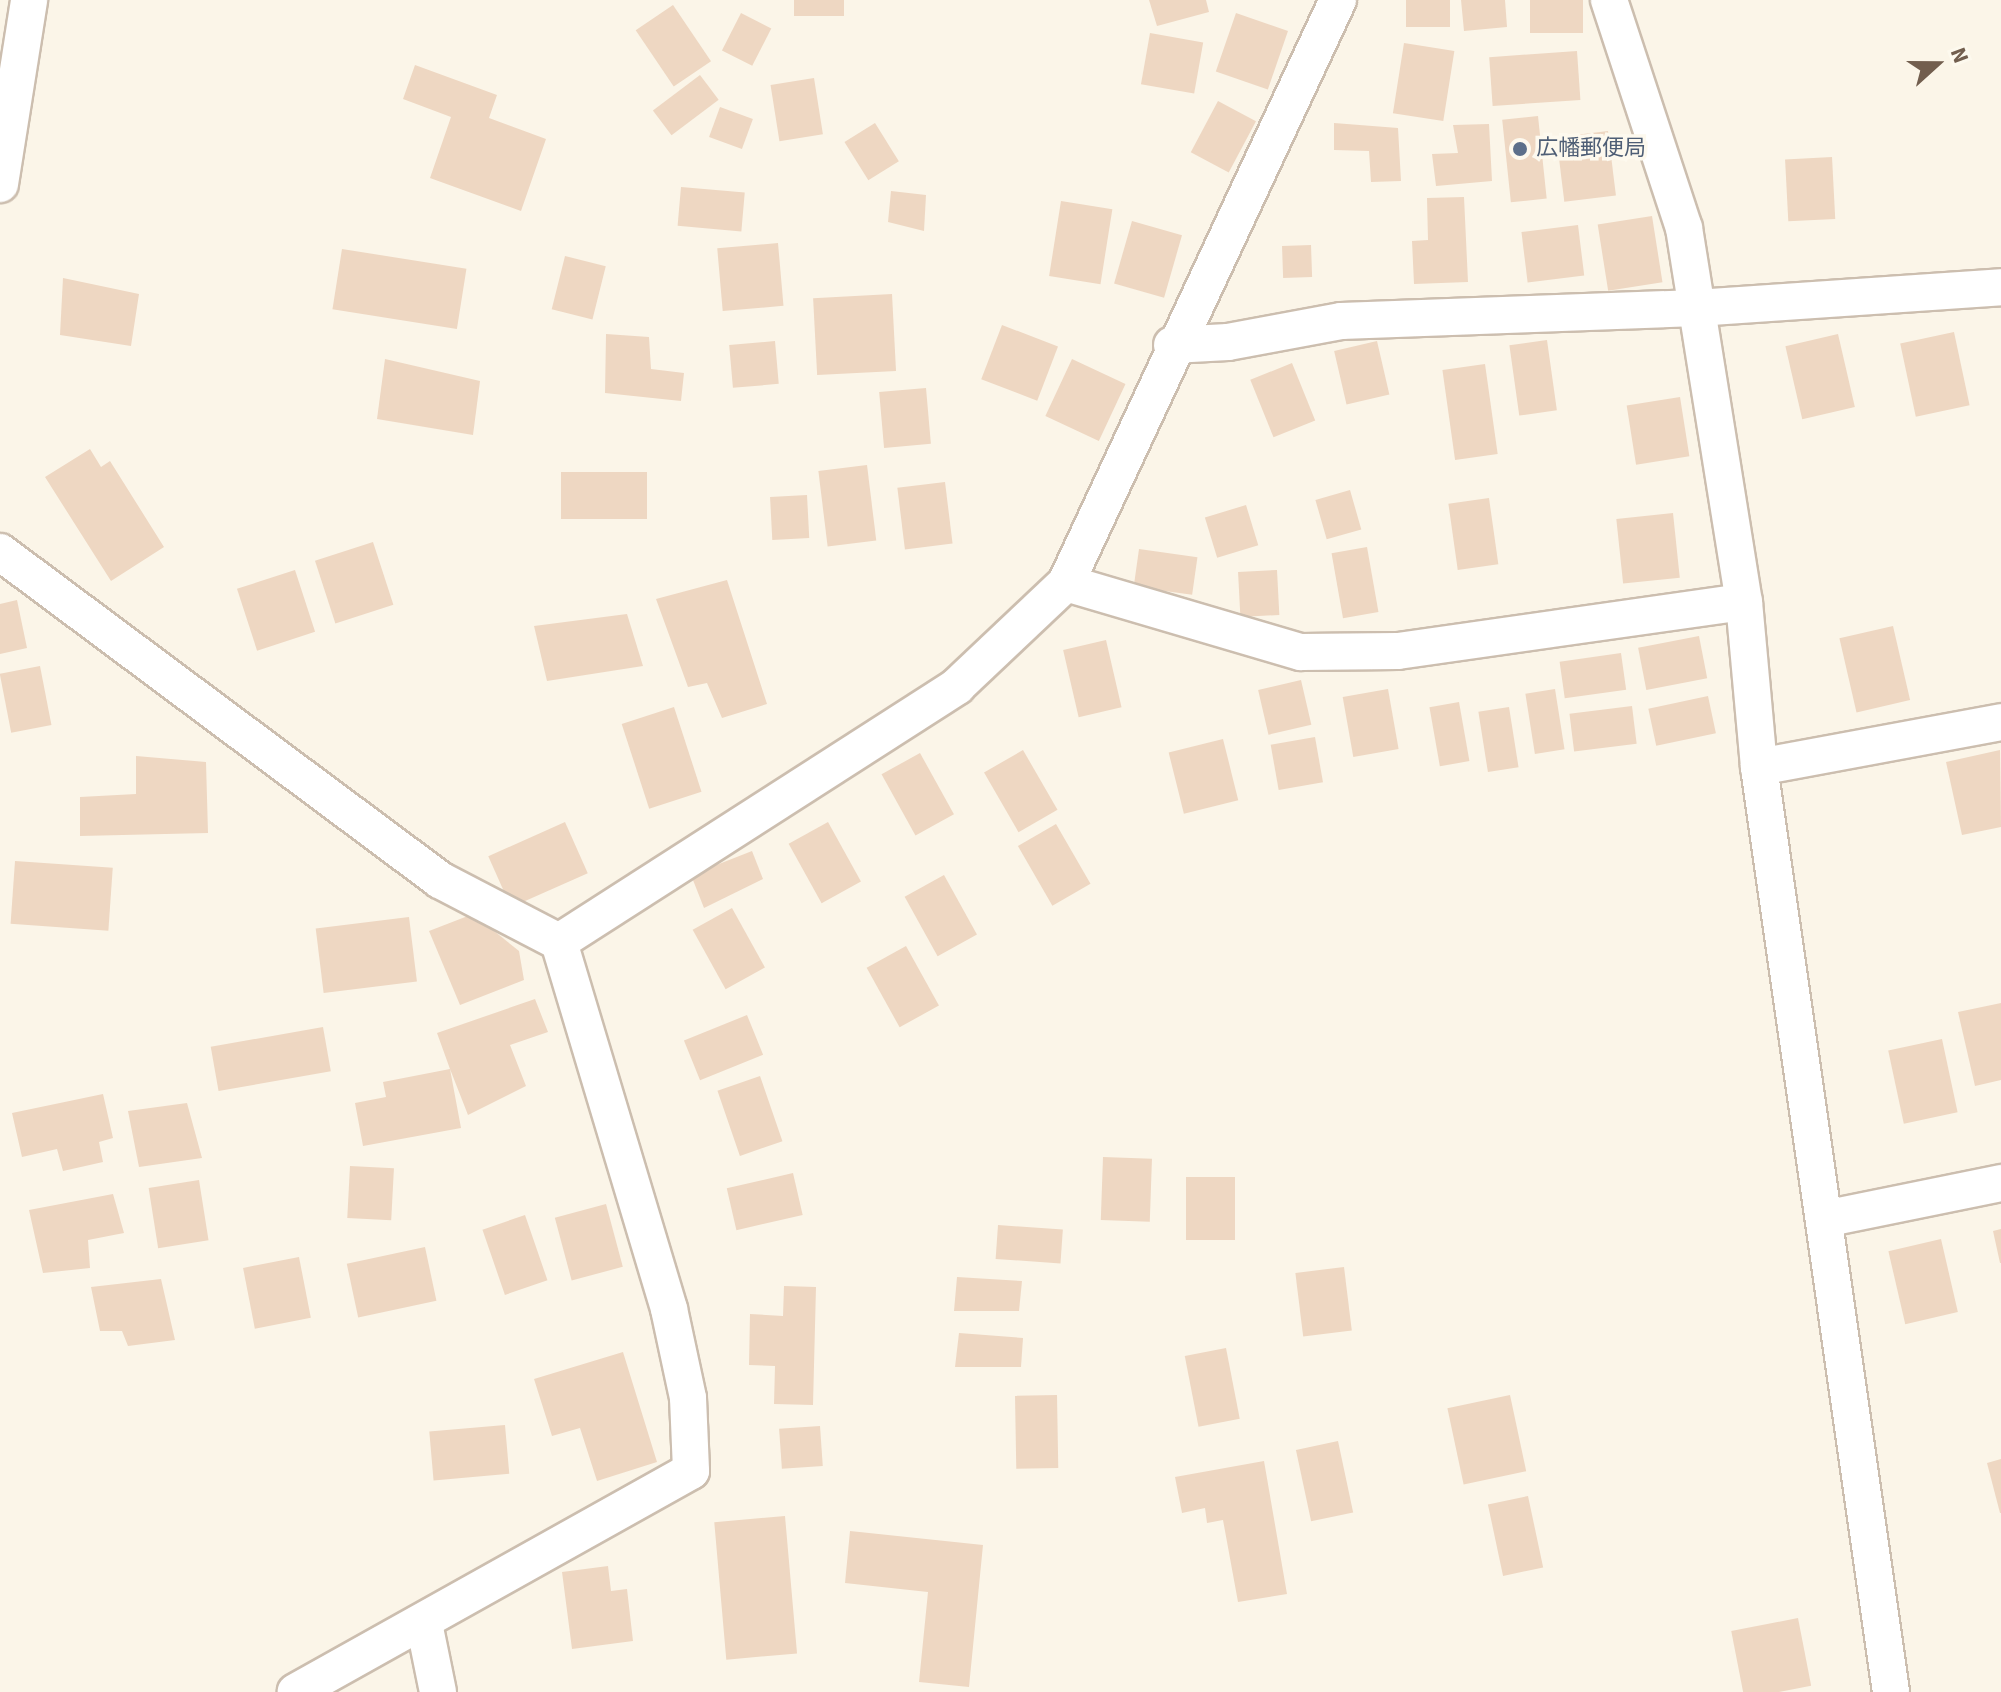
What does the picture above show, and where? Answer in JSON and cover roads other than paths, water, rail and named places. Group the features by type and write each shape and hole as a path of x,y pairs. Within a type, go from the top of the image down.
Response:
{"street":[{"path":"559,942 957,686 1066,583 1172,345 1338,0"},
{"path":"1609,0 1684,228 1744,602 1759,767 1891,1692"},
{"path":"0,184 17,15"},
{"path":"1172,345 1228,342 1341,321 1696,308 2001,287"},
{"path":"0,552 440,880 559,942 669,1309 688,1398 691,1471 424,1623 295,1692"},
{"path":"1066,583 1301,652 1398,651 1744,602"},
{"path":"1759,767 2001,722"},
{"path":"1824,1219 2001,1183"},
{"path":"424,1623 438,1692"}],"place":[{"name":"広幡郵便局","path":"1520,149"}]}
